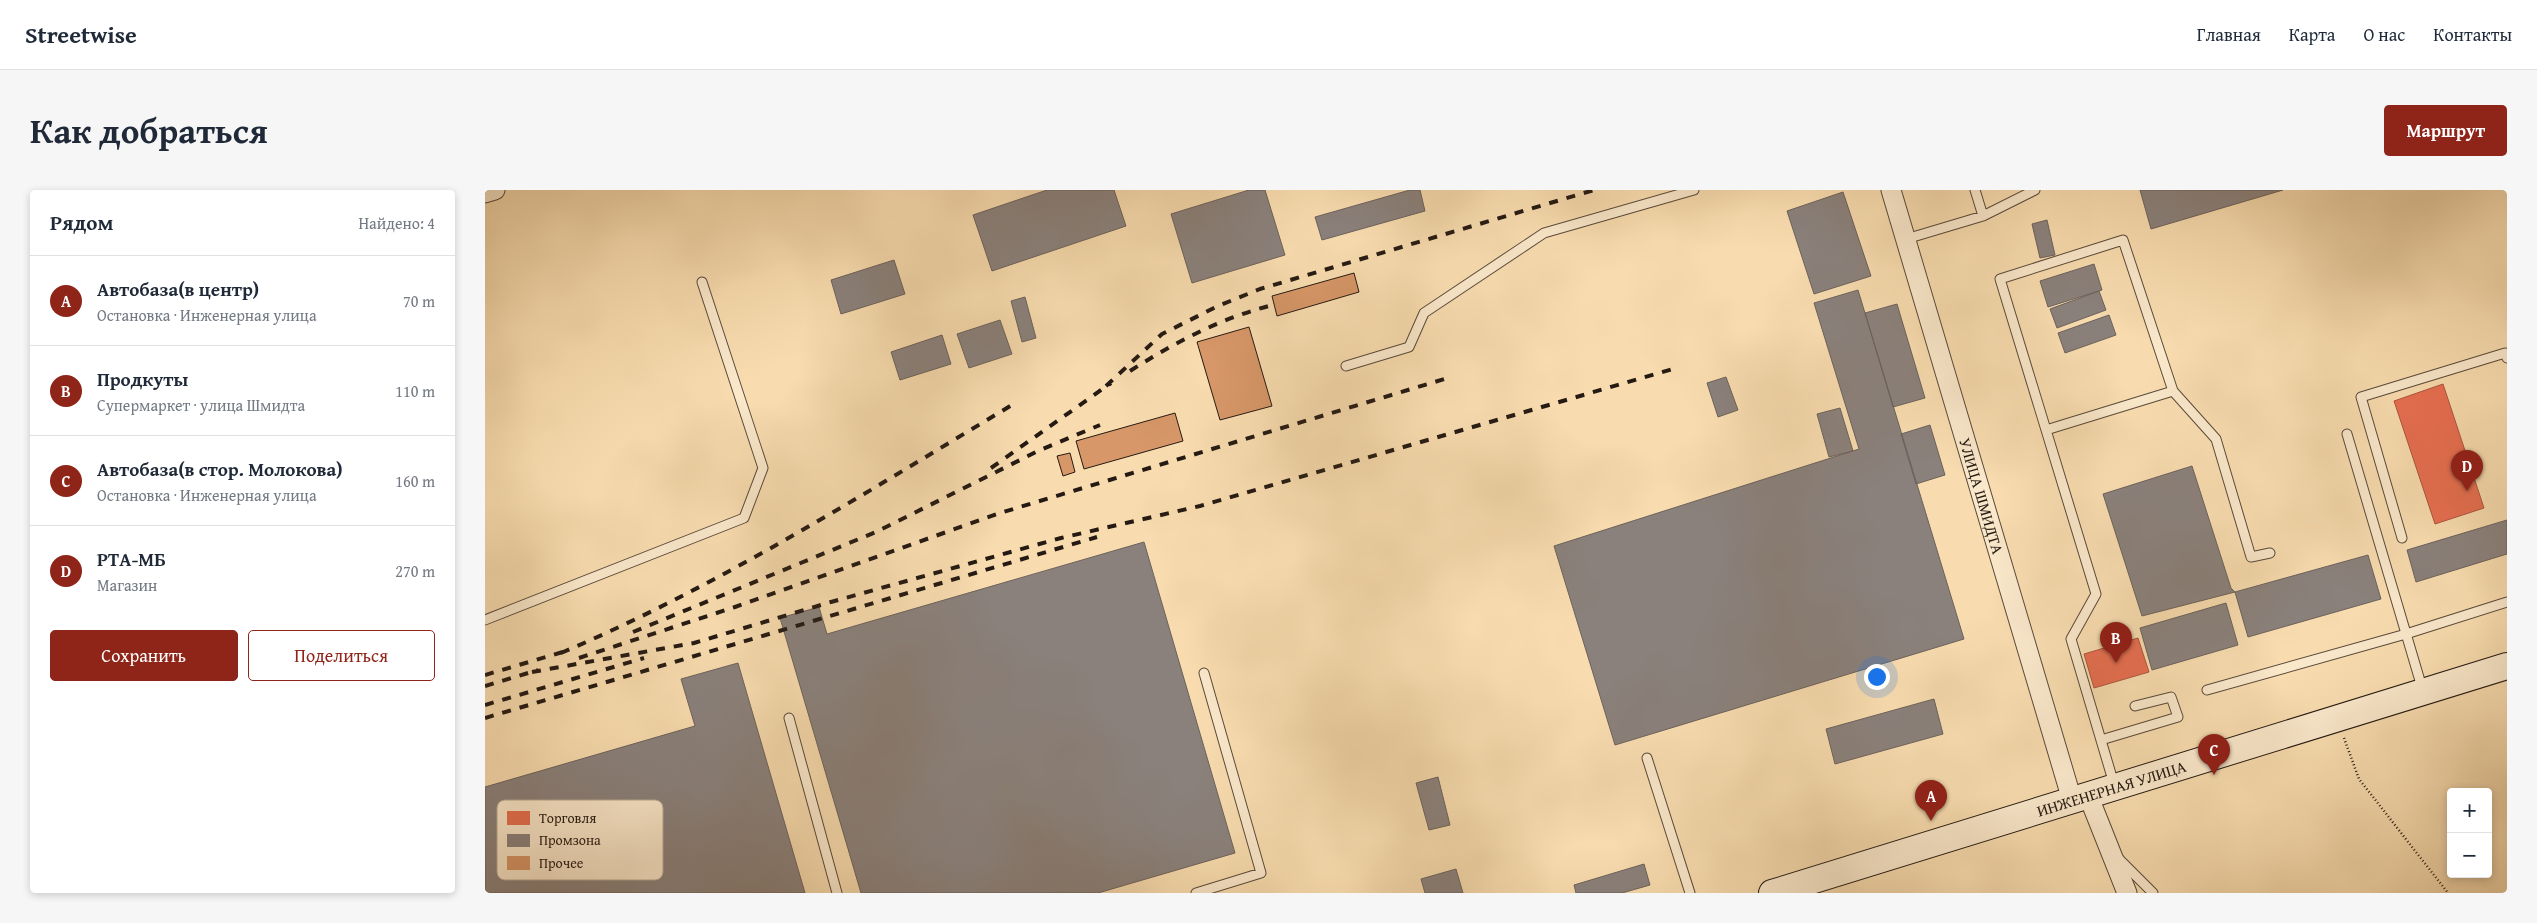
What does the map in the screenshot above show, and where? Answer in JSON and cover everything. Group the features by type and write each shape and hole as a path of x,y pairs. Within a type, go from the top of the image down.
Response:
{"street":[{"path":"485,193 495,190"},
{"name":"УЛИЦА ШМИДТА","path":"1891,190 2080,798 2112,852 2127,893"},
{"name":"ИНЖЕНЕРНАЯ УЛИЦА","path":"1778,892 2338,720 2423,691 2507,666"}],"lane":[{"path":"1346,366 1409,347 1424,313 1544,233 1694,190"},
{"path":"1975,190 1983,216"},
{"path":"1906,239 1983,216 2035,190"},
{"path":"2115,787 2071,639 2096,594 2001,279 2123,240 2173,391 2216,439 2251,558 2270,553"},
{"path":"485,620 744,518 763,468 702,282"},
{"path":"2402,538 2361,397 2505,353 2507,358"},
{"path":"2046,430 2173,391"},
{"path":"2347,434 2423,691"},
{"path":"2207,690 2407,634 2507,602"},
{"path":"1196,893 1261,873 1204,673"},
{"path":"2101,740 2178,717 2171,697 2135,706"},
{"path":"789,718 837,893"},
{"path":"1647,758 1690,893"},
{"path":"2112,852 2153,893"}],"path":[{"path":"2338,720 2359,779 2448,893"}],"building: Торговля":[{"path":"2443,384 2484,508 2435,524 2394,401"},
{"path":"2138,638 2149,672 2094,688 2084,654"}],"building: Промзона":[{"path":"1047,190 1114,190 1126,226 992,271 973,215"},
{"path":"1249,190 1265,190 1285,255 1192,283 1171,214"},
{"path":"1410,190 1420,190 1425,211 1322,240 1315,217"},
{"path":"2140,190 2283,190 2151,229"},
{"path":"1843,192 1871,276 1814,294 1787,211"},
{"path":"2047,220 2055,255 2040,258 2032,224"},
{"path":"894,260 905,294 841,314 831,280"},
{"path":"2094,264 2102,290 2048,307 2040,281"},
{"path":"1858,290 1964,639 1615,745 1554,546 1859,449 1814,303"},
{"path":"2099,291 2106,310 2057,328 2050,309"},
{"path":"1025,297 1036,338 1022,342 1011,301"},
{"path":"1897,304 1925,398 1893,407 1865,313"},
{"path":"2109,315 2116,335 2065,353 2058,333"},
{"path":"1000,320 1012,354 969,368 957,334"},
{"path":"942,335 951,364 900,380 891,352"},
{"path":"1726,377 1738,410 1718,417 1707,383"},
{"path":"1840,408 1853,451 1829,457 1817,414"},
{"path":"1930,425 1945,475 1916,484 1901,434"},
{"path":"2192,466 2231,588 2235,592 2142,616 2103,494"},
{"path":"2507,520 2507,554 2416,582 2407,550"},
{"path":"1144,542 1235,853 1098,893 861,893 780,618 819,607 827,634"},
{"path":"2368,555 2381,599 2248,637 2235,592"},
{"path":"2226,603 2238,645 2152,670 2140,628"},
{"path":"738,663 805,893 485,893 485,787 695,726 681,679"},
{"path":"1934,699 1943,734 1835,764 1826,729"},
{"path":"1438,777 1450,825 1429,830 1416,783"},
{"path":"1644,864 1650,885 1622,893 1576,893 1574,885"},
{"path":"1456,869 1463,893 1425,893 1421,879"}],"building: Прочее":[{"path":"1354,273 1359,292 1277,316 1272,296"},
{"path":"1249,327 1272,406 1220,420 1197,342"},
{"path":"1175,413 1183,441 1084,469 1076,441"},
{"path":"1070,453 1075,472 1063,476 1057,456"}],"railway":[{"path":"1106,386 1162,334 1218,306 1260,289 1594,190"},
{"path":"1130,371 1197,333 1250,311 1269,306"},
{"path":"532,672 694,643 831,602 1061,538 1200,506 1673,369"},
{"path":"579,658 735,607 1000,513 1451,377"},
{"path":"991,468 1111,383"},
{"path":"561,653 679,598 736,567 849,503 1017,402"},
{"path":"633,632 876,532 1038,451 1100,425"},
{"path":"485,718 1097,537"},
{"path":"485,675 566,651"},
{"path":"485,705 644,658"},
{"path":"485,686 538,670"}],"place":[{"name":"РТА-МБ","path":"2467,491"},
{"name":"Продкуты","path":"2116,663"},
{"name":"Автобаза(в стор. Молокова)","path":"2214,775"},
{"name":"Автобаза(в центр)","path":"1931,821"}]}
